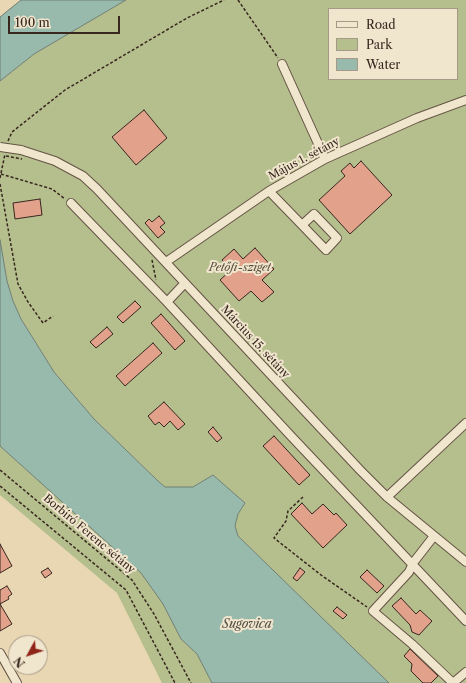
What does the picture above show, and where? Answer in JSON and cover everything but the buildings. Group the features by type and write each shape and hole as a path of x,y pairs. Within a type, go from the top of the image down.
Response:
{"street":[{"path":"282,64 325,159"},
{"name":"Május 1. sétány","path":"166,262 269,191 325,159 397,126 466,100"},
{"name":"Március 15. sétány","path":"0,147 21,155 55,161 83,176 387,497 466,562"},
{"path":"269,191 326,250 337,238 314,214 302,225"},
{"path":"71,203 167,302 290,435 466,620"},
{"path":"167,302 185,284"},
{"path":"387,497 466,423"},
{"path":"434,536 412,563 409,572 373,611 412,644 453,683 466,672"},
{"path":"0,653 17,683"}],"path":[{"path":"16,130 65,90 187,18 224,0"},
{"path":"238,0 282,64"},
{"path":"5,156 21,155"},
{"path":"1,174 52,189 71,203"},
{"path":"0,184 18,284 28,302 43,323 53,316"},
{"path":"152,258 159,294"},
{"name":"Borbíró Ferenc sétány","path":"0,470 132,580 154,614 191,683"},
{"path":"0,486 126,590 176,683"},
{"path":"303,497 288,512 286,521 274,538 321,575 373,611"}],"green space":[{"name":"Petőfi-sziget","path":"126,0 466,0 466,683 389,683 238,536 235,526 238,514 245,503 213,475 193,487 165,487 94,419 54,372 21,319 13,301 7,281 0,240 0,81 34,54"},
{"path":"0,446 141,573 163,604 181,639 197,654 212,683 162,683 117,593 0,495"}],"water":[{"path":"21,0 126,0 34,54 0,81 0,17"},
{"name":"Sugovica","path":"0,240 7,281 13,301 21,319 54,372 94,419 165,487 193,487 213,475 245,503 238,514 235,526 238,536 389,683 212,683 197,654 181,639 163,604 141,573 0,446"}]}
